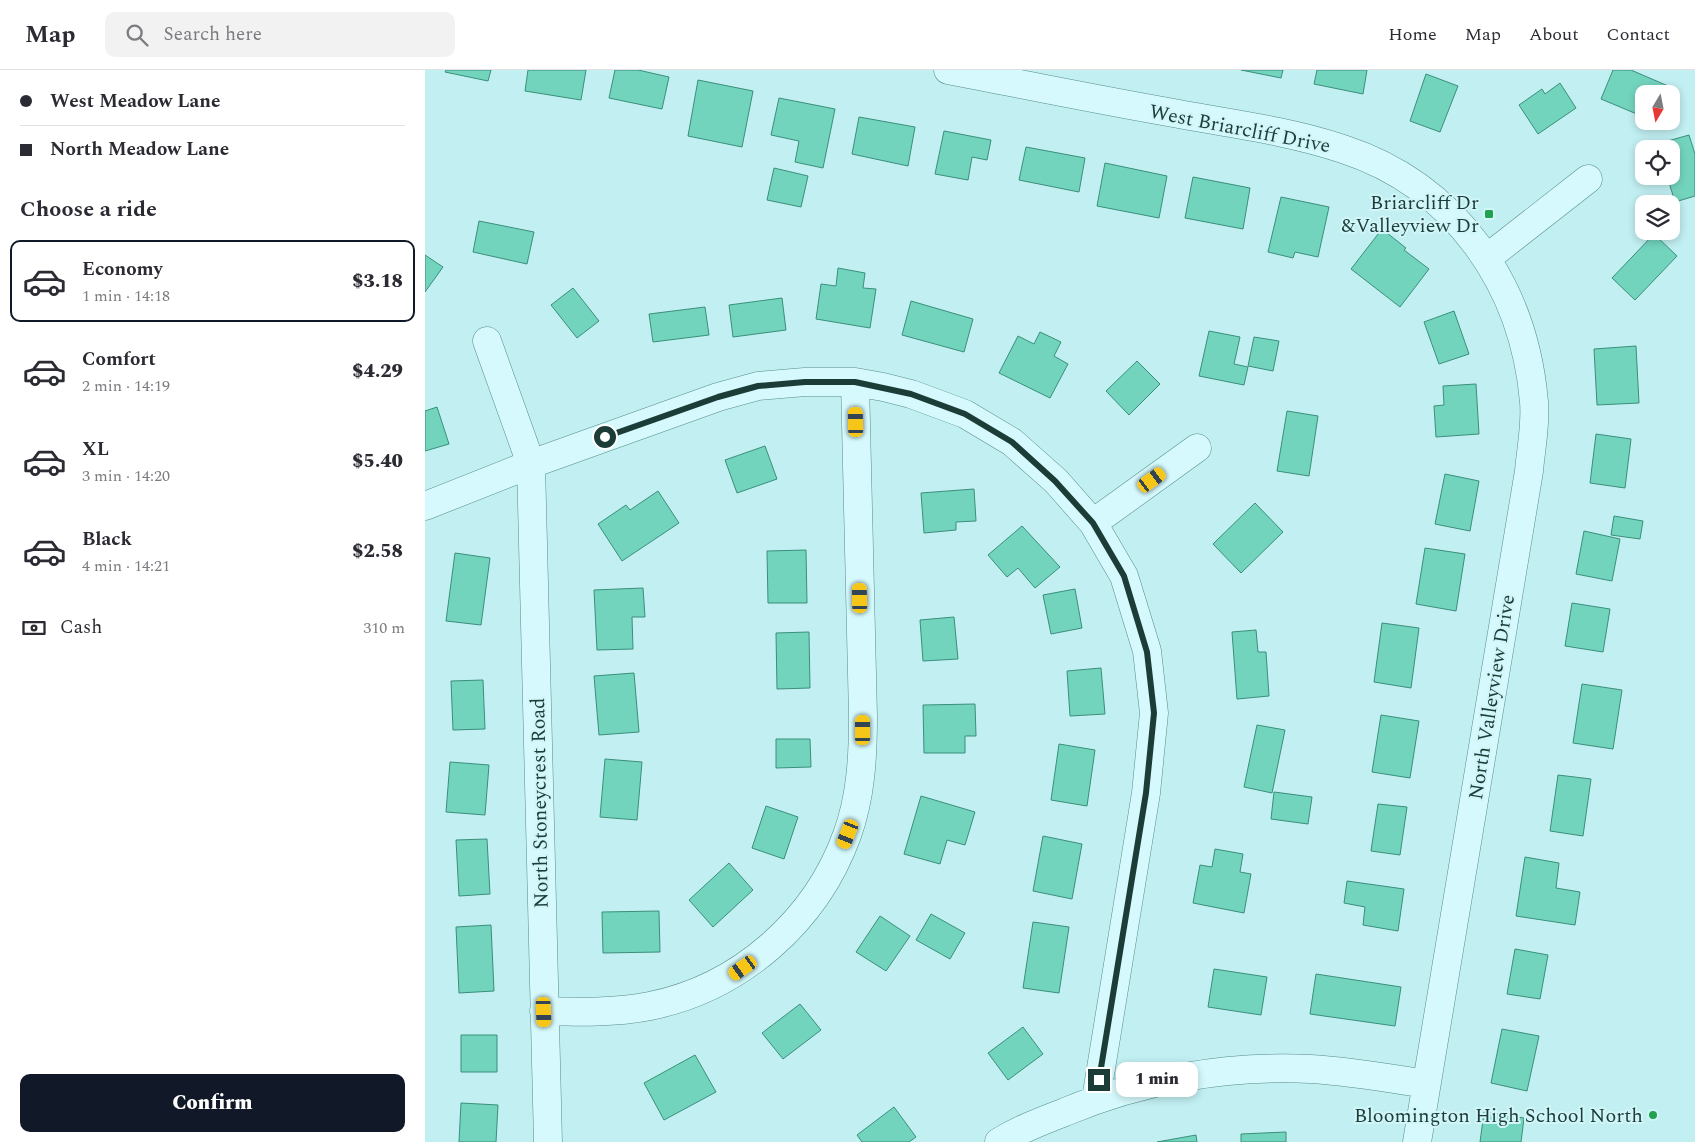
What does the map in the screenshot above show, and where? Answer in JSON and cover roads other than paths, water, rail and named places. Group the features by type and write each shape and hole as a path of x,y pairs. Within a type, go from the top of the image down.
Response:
{"street":[{"name":"West Briarcliff Drive","path":"948,70 1110,102 1289,134 1343,149 1403,176 1433,199 1465,229 1487,258"},
{"path":"1487,258 1588,179"},
{"name":"North Valleyview Drive","path":"1417,1142 1529,471 1534,428 1532,384 1522,332 1511,302 1487,258"},
{"name":"North Stoneycrest Road","path":"487,341 531,464 548,1142"},
{"path":"425,506 531,464 718,397 758,386 805,382 855,382 911,394 965,414 1012,442 1055,481 1093,523 1124,576 1147,652 1154,713 1146,793 1095,1099"},
{"path":"544,1012 625,1010 651,1006 704,989 731,976 784,935 819,892 836,862 848,834 857,801 863,760 855,382"},
{"path":"1093,523 1197,448"},
{"path":"999,1142 1015,1132 1095,1099 1148,1084 1228,1072 1309,1069 1426,1084"}],"place":[{"name":"Briarcliff Dr &Valleyview Dr","path":"1489,214"},
{"name":"Bloomington High School North","path":"1653,1115"}]}
